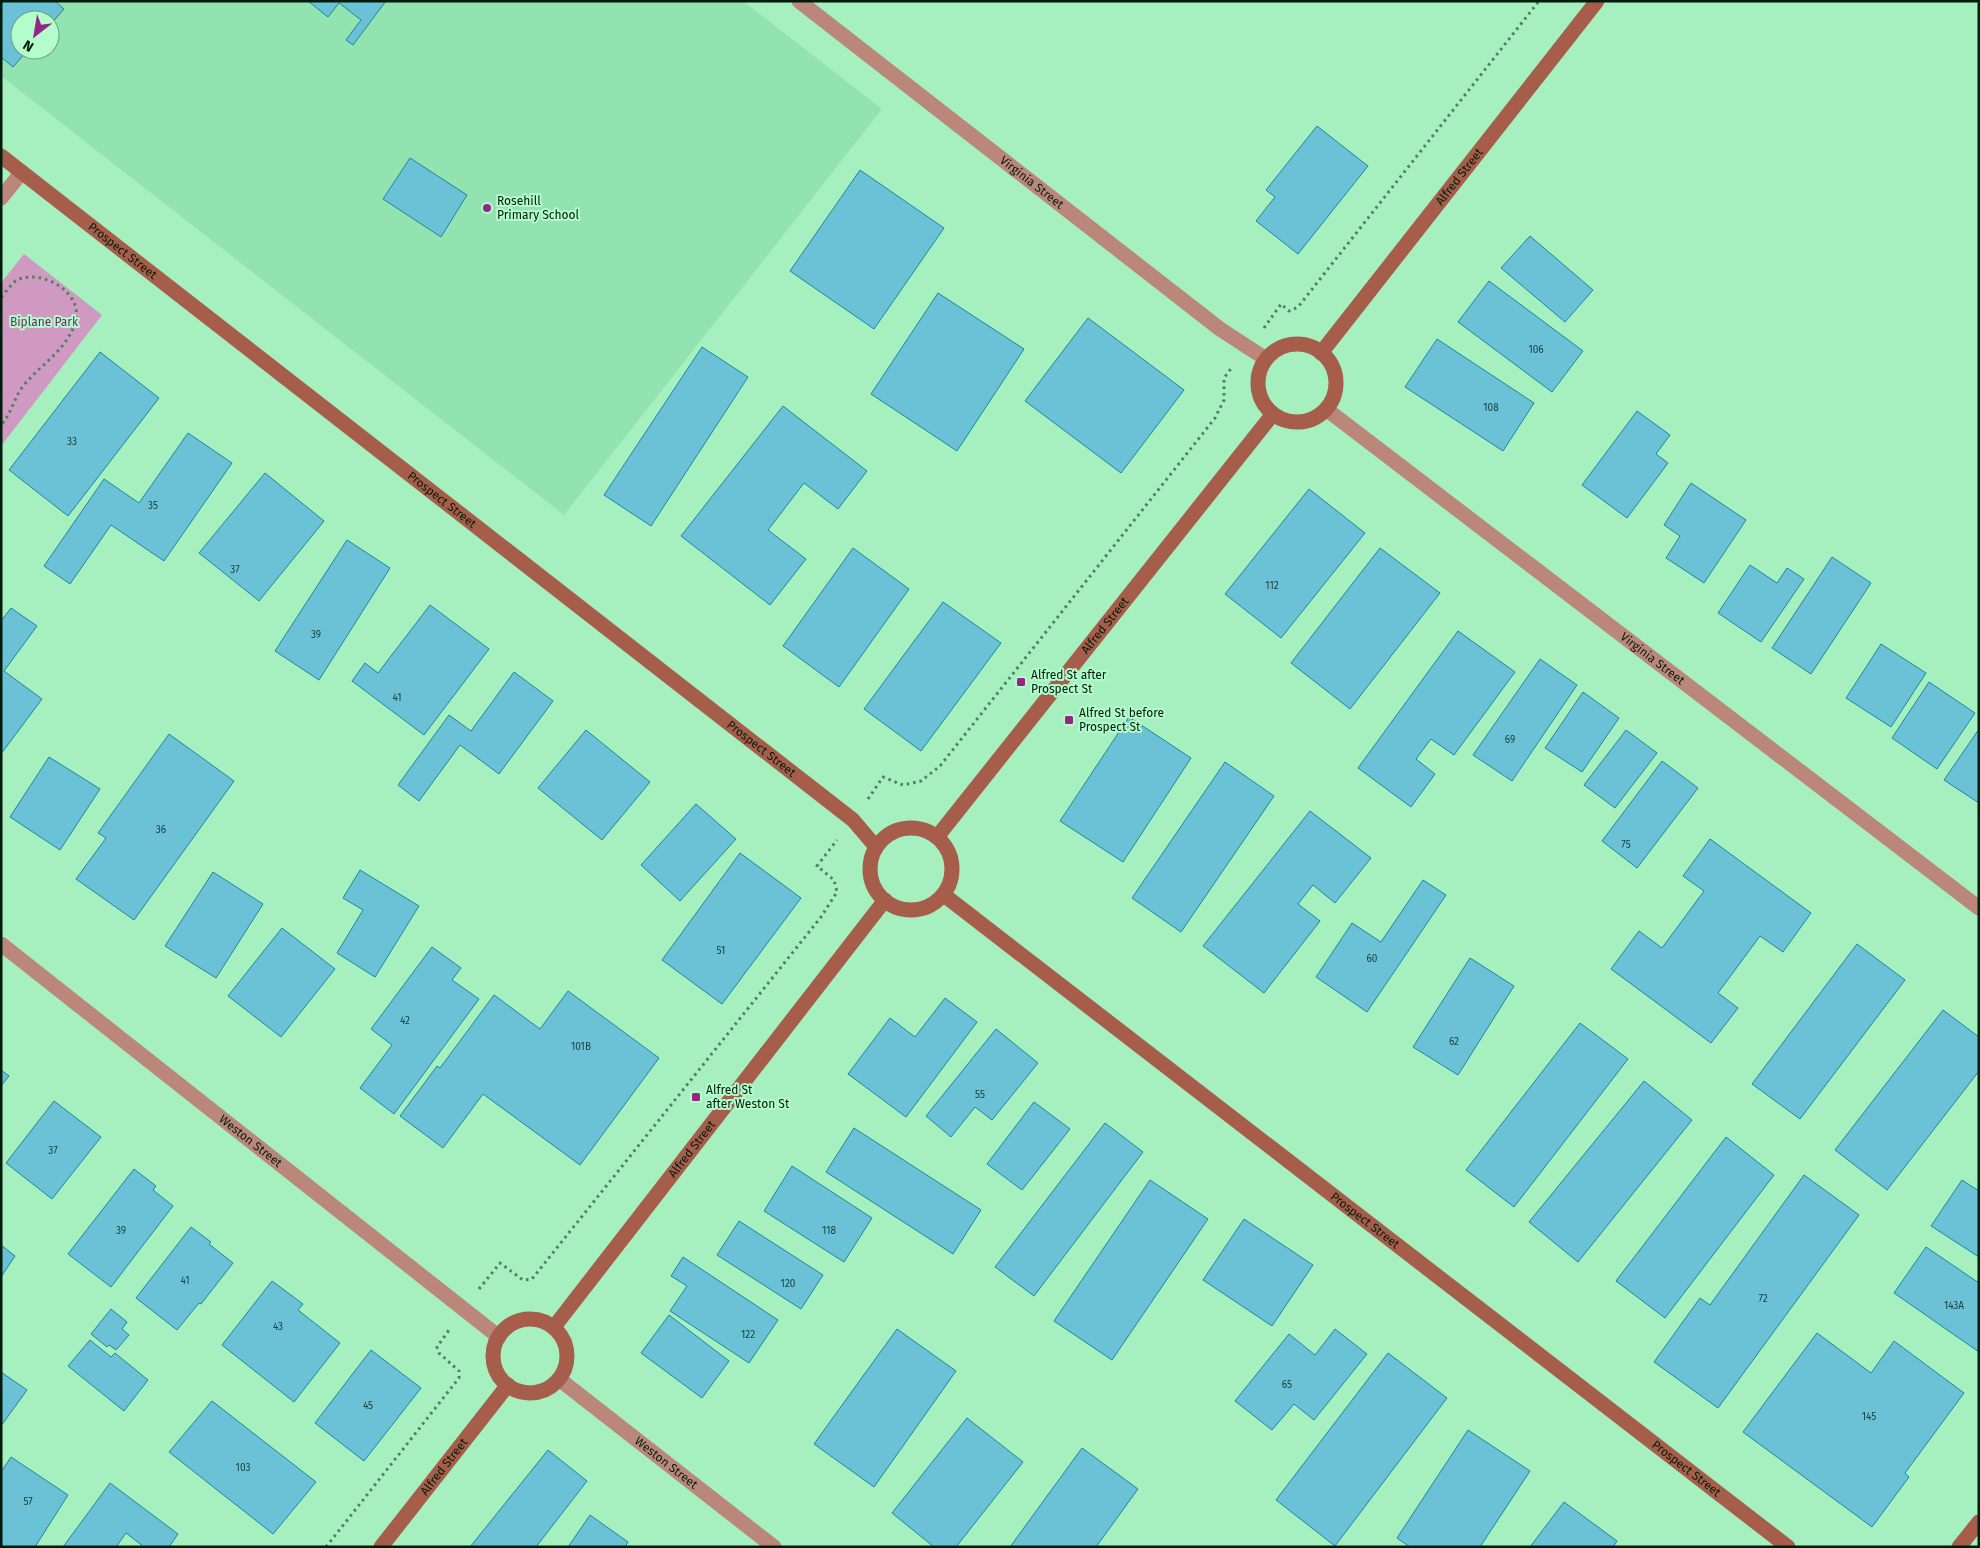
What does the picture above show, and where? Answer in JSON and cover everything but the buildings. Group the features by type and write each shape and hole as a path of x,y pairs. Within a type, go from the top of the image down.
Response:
{"street":[{"name":"Virginia Street","path":"799,1 1220,329 1266,359"},
{"name":"Alfred Street","path":"1321,353 1597,1"},
{"name":"Prospect Street","path":"1,156 853,820 876,847"},
{"path":"1,198 22,172"},
{"path":"1287,345 1311,346 1321,353 1334,370 1336,381 1335,392 1326,409 1311,419 1298,422 1285,420 1273,414 1265,405 1260,394 1258,382 1260,370 1266,359 1275,350 1287,345"},
{"name":"Virginia Street","path":"1326,409 1979,908"},
{"name":"Alfred Street","path":"937,836 1273,414"},
{"path":"914,828 937,836 946,846 952,862 952,877 944,895 929,906 908,910 895,907 884,900 876,890 871,877 870,864 876,847 889,834 902,829 914,828"},
{"name":"Prospect Street","path":"944,895 1788,1547"},
{"name":"Alfred Street","path":"554,1328 884,900"},
{"name":"Weston Street","path":"1,944 499,1337"},
{"path":"530,1319 543,1321 562,1335 566,1346 566,1368 553,1386 542,1391 530,1393 508,1386 495,1368 494,1347 499,1337 507,1327 518,1321 530,1319"},
{"name":"Weston Street","path":"559,1379 774,1547"},
{"name":"Alfred Street","path":"381,1547 508,1386"},
{"path":"1959,1547 1979,1522"}],"path":[{"path":"1267,324 1281,304 1289,311 1298,307 1539,1"},
{"path":"1,296 17,280 37,276 58,284 75,304 75,322 64,346 23,386 9,416 1,425"},
{"path":"876,789 884,777 903,785 921,781 940,766 1215,418 1224,400 1224,378"},
{"path":"500,1263 523,1280 532,1279 815,925 837,892 834,880 817,866 828,852"},
{"path":"326,1547 459,1378 459,1371 439,1353 437,1347"}],"shaded area":[{"name":"Rosehill Primary School","path":"1,1 743,1 882,109 564,515 1,76"}],"green space":[{"name":"Biplane Park","path":"24,254 102,315 1,446 1,283"}],"place":[{"name":"Rosehill Primary School","path":"487,208"},
{"name":"Alfred St after Prospect St","path":"1021,682"},
{"name":"Alfred St before Prospect St","path":"1069,720"},
{"name":"Alfred St after Weston St","path":"696,1097"}]}
